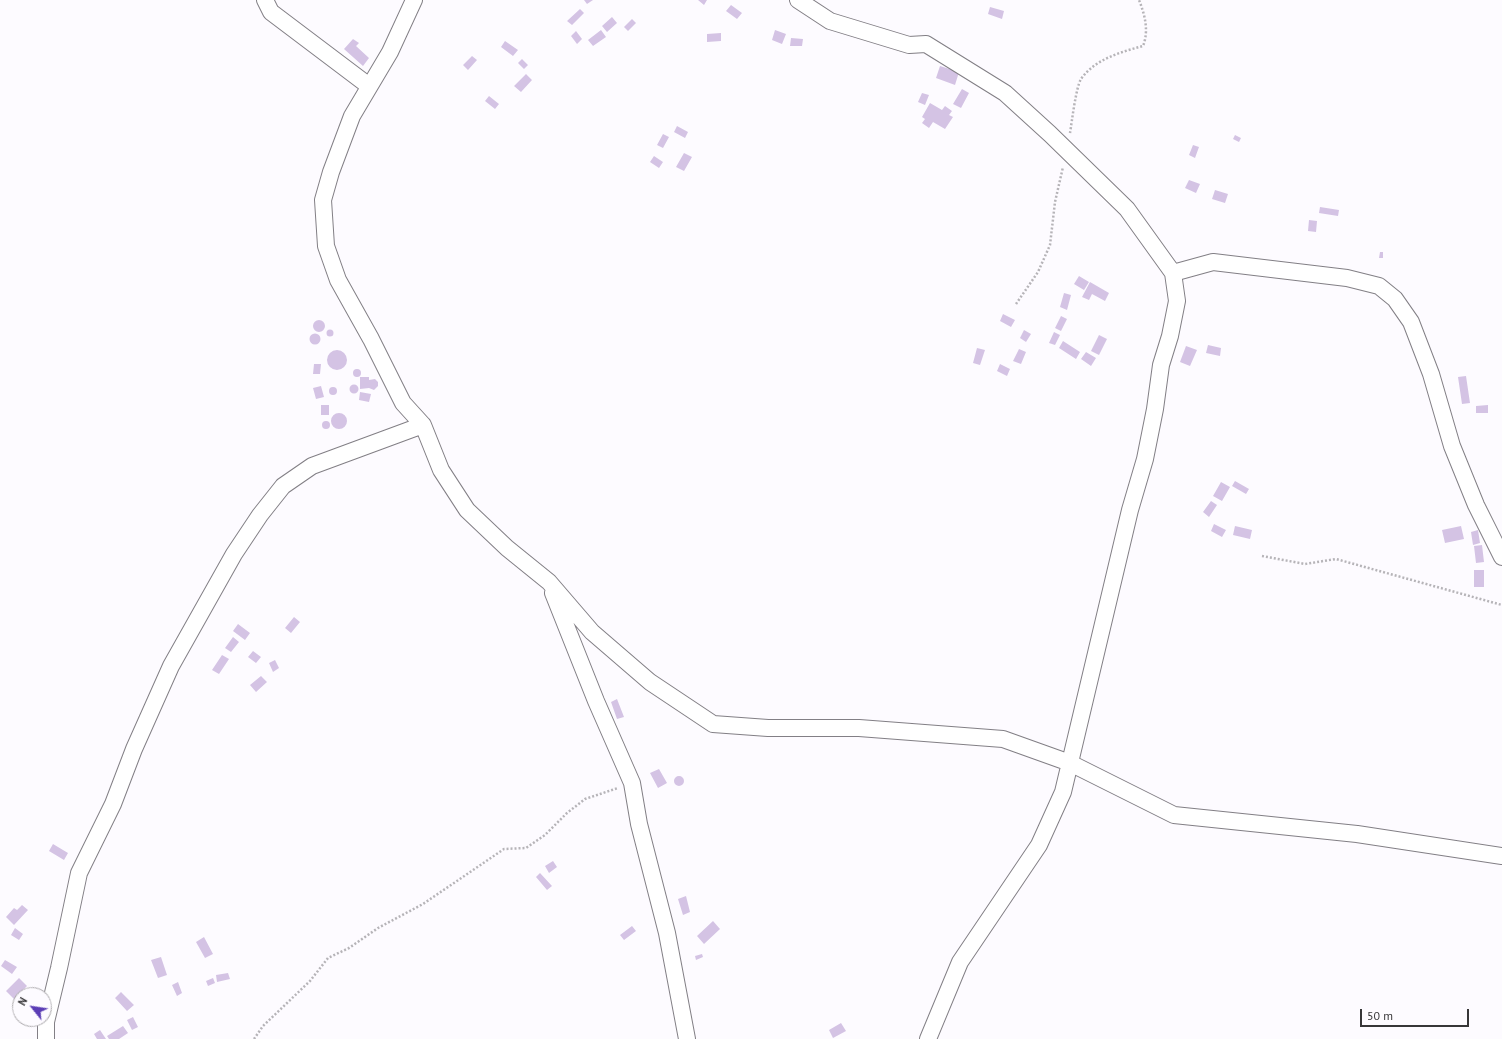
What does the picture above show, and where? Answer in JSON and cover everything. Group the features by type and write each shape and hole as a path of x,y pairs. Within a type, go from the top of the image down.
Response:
{"street":[{"path":"265,0 271,12 369,86"},
{"path":"414,0 390,52 352,116 331,172 323,200 326,246 338,280 371,339 402,403 423,425 441,470 467,510 507,548 549,582 592,632 650,682 713,724 768,728 859,728 1003,739 1070,763 1174,815 1357,834 1502,856"},
{"path":"798,0 830,21 909,46 926,44 1005,94 1127,209 1173,273 1177,300 1170,336 1161,365 1149,438 1124,532 1063,792 1039,845 960,962 928,1039"},
{"path":"1173,273 1213,262 1347,278 1379,286 1395,299 1411,322 1430,374 1452,446 1476,505 1502,557"},
{"path":"46,1039 46,1022 59,968 78,873 113,804 134,748 171,666 234,554 260,515 283,486 312,466 423,425"},
{"path":"549,582 596,701 632,783 639,824 667,934 687,1039"}],"path":[{"path":"1016,304 1038,272 1050,245 1055,202 1081,79 1094,66 1116,54 1143,46 1147,36 1145,14 1139,0"},
{"path":"1262,556 1305,564 1336,559 1502,605"},
{"path":"254,1039 263,1026 310,981 328,958 349,948 378,928 423,904 504,849 526,848 545,835 567,813 585,799 632,783"}],"building":[{"path":"584,0 593,0 587,4"},
{"path":"698,0 707,0 704,5"},
{"path":"731,5 742,13 737,19 726,11"},
{"path":"990,7 1004,11 1002,19 988,14"},
{"path":"580,9 584,13 572,25 567,21"},
{"path":"612,17 617,23 607,32 602,26"},
{"path":"632,19 636,23 628,31 624,27"},
{"path":"601,30 606,37 593,46 588,40"},
{"path":"775,30 786,34 782,44 772,40"},
{"path":"576,31 582,39 577,44 571,36"},
{"path":"721,33 721,41 707,42 707,34"},
{"path":"791,38 803,39 802,46 790,46"},
{"path":"353,39 359,43 356,46 369,58 363,66 344,49"},
{"path":"505,41 518,50 513,56 501,47"},
{"path":"472,56 477,60 468,70 463,65"},
{"path":"522,59 528,65 524,69 518,63"},
{"path":"940,66 959,72 955,85 936,78"},
{"path":"526,74 532,80 521,92 514,86"},
{"path":"962,89 969,93 961,108 953,104"},
{"path":"922,93 929,95 925,105 918,102"},
{"path":"489,96 499,104 495,109 485,101"},
{"path":"930,103 942,110 945,106 952,111 949,115 953,117 945,129 933,122 929,128 922,123 925,119 922,117"},
{"path":"677,126 688,132 685,138 674,132"},
{"path":"663,134 669,137 663,148 657,145"},
{"path":"1235,135 1241,138 1239,142 1233,139"},
{"path":"1193,145 1199,147 1195,158 1189,155"},
{"path":"684,153 692,157 684,171 676,167"},
{"path":"654,156 663,162 659,168 650,162"},
{"path":"1189,180 1200,184 1196,193 1185,188"},
{"path":"1215,190 1228,194 1225,203 1212,199"},
{"path":"1320,207 1339,210 1338,216 1319,213"},
{"path":"1309,220 1317,221 1316,232 1308,231"},
{"path":"1380,252 1383,252 1383,258 1379,258"},
{"path":"1079,276 1089,282 1084,290 1074,284"},
{"path":"1090,282 1109,293 1105,301 1092,294 1089,300 1082,297"},
{"path":"1064,293 1071,295 1067,310 1060,307"},
{"path":"1003,314 1015,320 1011,327 1000,321"},
{"path":"1061,316 1067,319 1061,331 1055,328"},
{"path":"319,320 323,322 325,326 323,330 319,332 315,330 313,326 315,322"},
{"path":"330,329 333,330 333,336 330,337 327,336 326,333 327,330"},
{"path":"1024,330 1031,334 1026,342 1020,338"},
{"path":"1054,332 1060,335 1055,345 1049,343"},
{"path":"313,334 317,334 319,335 319,343 313,344 310,341 310,337"},
{"path":"1099,335 1107,339 1099,355 1091,351"},
{"path":"1063,341 1080,352 1076,359 1059,348"},
{"path":"1208,345 1221,348 1220,356 1206,353"},
{"path":"1186,346 1197,350 1190,366 1180,362"},
{"path":"977,348 985,350 980,365 973,363"},
{"path":"1019,349 1026,352 1021,364 1013,361"},
{"path":"337,350 344,353 347,360 344,367 337,370 330,367 327,360 330,353"},
{"path":"1086,352 1096,358 1091,366 1081,359"},
{"path":"314,364 321,364 320,374 313,374"},
{"path":"1000,364 1010,369 1007,376 997,371"},
{"path":"357,369 360,370 360,376 357,377 354,376 353,373 354,370"},
{"path":"1466,376 1470,403 1462,404 1458,377"},
{"path":"360,377 369,377 369,380 375,379 378,382 378,386 374,390 369,388 360,389"},
{"path":"354,384 359,389 354,394 349,389"},
{"path":"321,386 324,397 316,399 313,388"},
{"path":"331,387 335,387 337,391 335,395 331,395 329,393 329,389"},
{"path":"360,392 371,394 369,402 359,400"},
{"path":"321,405 329,405 329,415 321,415"},
{"path":"1488,405 1488,413 1476,413 1476,406"},
{"path":"339,413 345,415 347,421 345,427 339,429 333,427 331,421 333,415"},
{"path":"326,421 329,422 329,428 326,429 323,428 322,425 323,422"},
{"path":"1235,481 1249,489 1246,494 1232,486"},
{"path":"1221,482 1230,487 1222,501 1213,496"},
{"path":"1211,501 1217,505 1209,517 1203,512"},
{"path":"1214,524 1226,530 1222,537 1211,531"},
{"path":"1235,526 1252,530 1250,539 1233,535"},
{"path":"1461,526 1464,539 1445,543 1442,530"},
{"path":"1478,530 1480,543 1473,545 1471,532"},
{"path":"1482,545 1484,562 1476,563 1474,546"},
{"path":"1474,570 1484,570 1484,587 1474,587"},
{"path":"294,617 300,622 291,633 285,628"},
{"path":"238,624 250,633 245,640 233,631"},
{"path":"233,637 239,642 231,652 225,648"},
{"path":"253,651 261,657 256,663 248,657"},
{"path":"222,655 229,659 219,674 212,670"},
{"path":"275,660 279,668 273,672 269,663"},
{"path":"261,676 267,682 256,692 250,685"},
{"path":"617,699 624,717 617,719 611,702"},
{"path":"659,769 667,783 658,788 650,773"},
{"path":"679,776 684,781 679,786 674,781"},
{"path":"53,844 68,853 64,860 49,851"},
{"path":"553,861 557,867 549,873 545,866"},
{"path":"540,873 552,886 547,890 536,877"},
{"path":"686,896 690,912 683,915 678,899"},
{"path":"22,905 28,910 14,925 6,917 14,908 17,910"},
{"path":"713,921 720,929 704,944 697,936"},
{"path":"632,926 636,931 624,940 620,935"},
{"path":"15,928 23,934 19,940 11,935"},
{"path":"204,937 213,954 205,958 196,942"},
{"path":"702,954 703,957 696,960 695,956"},
{"path":"161,957 167,975 158,978 151,960"},
{"path":"5,960 17,967 12,974 1,966"},
{"path":"228,973 230,979 217,982 216,975"},
{"path":"19,978 27,986 12,987 12,997 6,991"},
{"path":"213,978 215,983 208,986 206,981"},
{"path":"178,982 182,993 177,996 172,985"},
{"path":"121,992 134,1005 127,1011 115,998"},
{"path":"133,1017 138,1027 132,1030 127,1020"},
{"path":"841,1023 846,1031 833,1038 829,1030"},
{"path":"123,1026 128,1033 119,1039 109,1039 107,1036"},
{"path":"100,1030 106,1039 97,1039 94,1034"}]}
